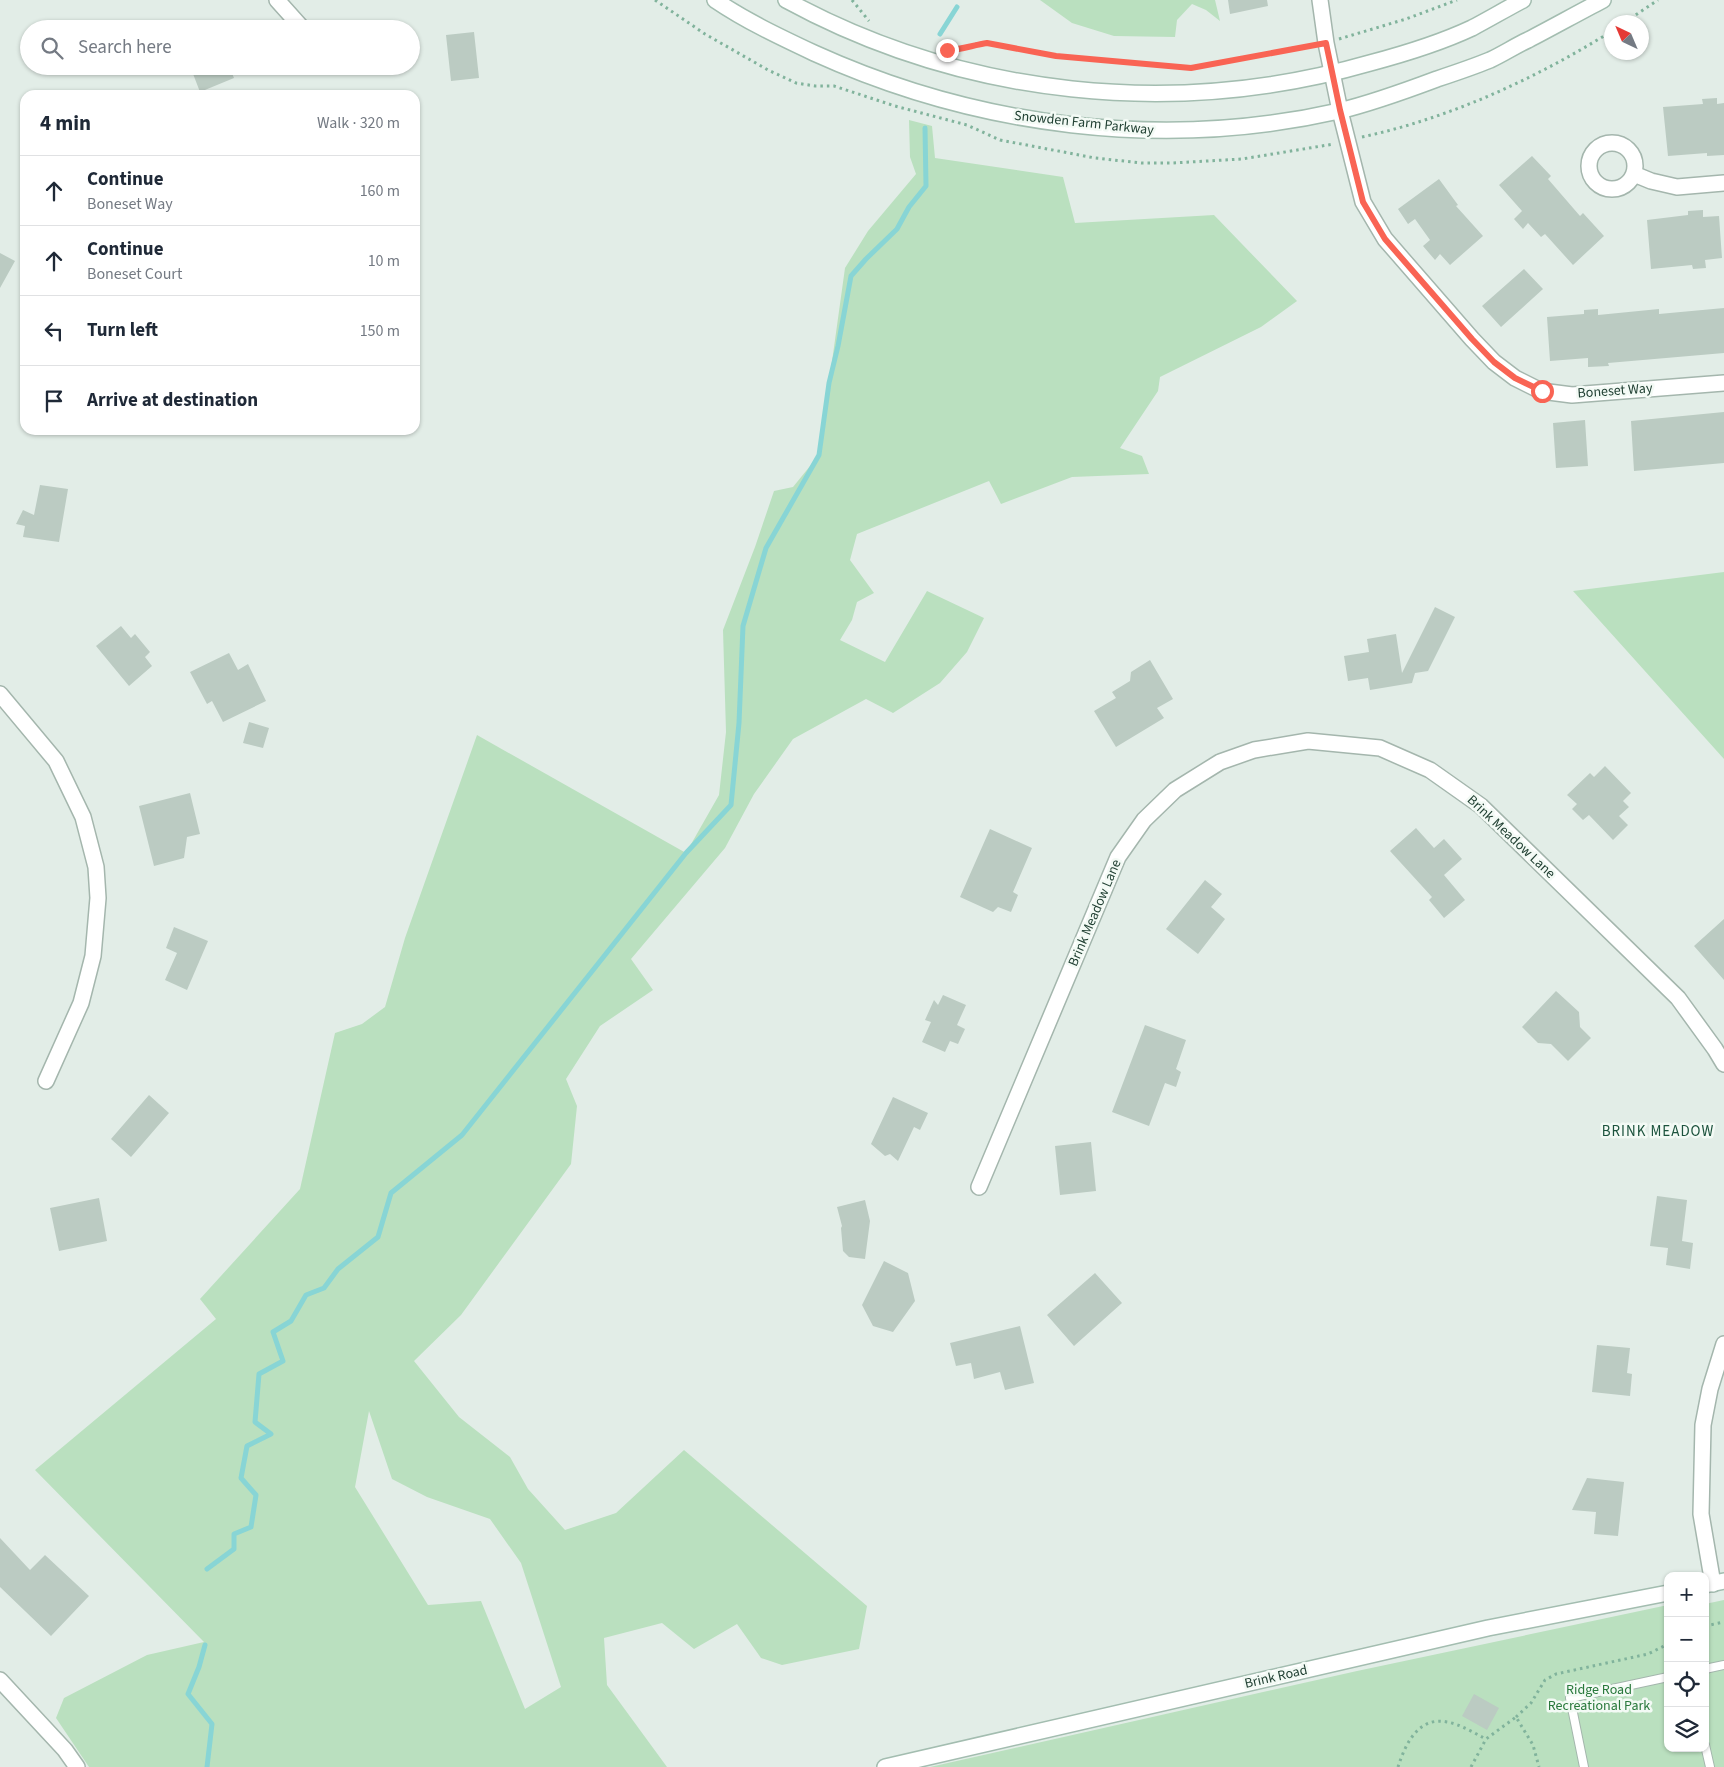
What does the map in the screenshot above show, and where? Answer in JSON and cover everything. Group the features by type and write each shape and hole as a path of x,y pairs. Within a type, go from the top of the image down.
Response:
{"street":[{"path":"277,0 295,20"},
{"name":"Snowden Farm Parkway","path":"714,0 767,31 857,72 944,100 1035,120 1120,130 1155,131 1189,130 1285,121 1340,110 1397,93 1491,60 1603,0"},
{"path":"786,0 818,17 875,42 960,69 1050,87 1125,93 1197,93 1258,87 1332,74 1407,53 1462,32 1523,0"},
{"name":"Boneset Way","path":"1320,0 1332,74 1363,202 1385,239 1494,362 1515,378 1542,391 1572,395 1724,383"},
{"path":"1634,174 1651,181 1677,187 1724,183"},
{"path":"0,694 56,762 83,818 96,867 98,898 94,956 81,1003 46,1081"},
{"name":"Brink Meadow Lane","path":"979,1187 1118,857 1144,820 1175,790 1220,762 1263,748 1308,741 1380,748 1430,770 1481,806 1678,998 1715,1048 1724,1064"},
{"path":"1714,1583 1701,1514 1702,1424 1710,1389 1724,1344"},
{"name":"Brink Road","path":"884,1767 1488,1628 1664,1593"},
{"path":"0,1680 65,1750 77,1767"}],"lane":[{"path":"1709,1668 1724,1665"},
{"path":"1584,1767 1570,1698 1664,1678"},
{"path":"1707,1752 1710,1767"}],"path":[{"path":"852,0 866,19 873,24"},
{"path":"952,50 987,43 1056,56 1191,68 1326,43 1406,19 1457,0"},
{"path":"1636,15 1658,0"},
{"path":"1709,1625 1724,1622"},
{"path":"1470,1767 1486,1739 1516,1717 1531,1703 1545,1680 1556,1674 1648,1654 1664,1646"},
{"path":"1516,1717 1533,1744 1539,1767"},
{"path":"1398,1767 1403,1750 1411,1738 1421,1727 1432,1722 1447,1721 1486,1739"}],"green space":[{"path":"1040,0 1215,0 1220,21 1206,10 1192,4 1177,20 1175,37 1114,36 1072,23"},
{"path":"909,120 932,126 935,158 1063,177 1075,223 1214,215 1297,301 1261,327 1160,377 1158,391 1120,448 1142,456 1149,474 1072,477 1001,504 989,481 857,534 850,560 874,593 857,602 852,620 840,640 885,662 927,591 984,618 967,652 940,683 893,713 866,699 793,739 754,794 725,848 631,959 653,990 600,1026 566,1079 577,1106 571,1164 461,1315 414,1361 459,1417 510,1457 528,1489 565,1530 616,1513 684,1450 867,1606 859,1649 782,1665 761,1658 737,1624 694,1649 662,1623 604,1638 607,1685 667,1767 89,1767 56,1718 64,1698 147,1655 204,1642 35,1470 216,1319 200,1299 300,1189 335,1033 362,1024 385,1007 405,938 477,735 686,853 719,795 726,732 723,630 774,491 793,487 819,455 845,268 868,231 916,174 910,157","holes":["369,1411 392,1479 427,1497 490,1519 521,1563 561,1687 525,1709 481,1601 428,1605 355,1487"]},
{"path":"1724,572 1724,759 1573,591"},
{"name":"Ridge Road Recreational Park","path":"1724,1600 1724,1767 930,1767 1357,1671 1664,1606 1664,1752 1709,1752 1709,1603"}],"building":[{"path":"1228,0 1267,0 1268,6 1230,14"},
{"path":"474,32 479,78 451,81 446,35"},
{"path":"193,75 233,75 234,78 205,90 199,90"},
{"path":"1717,98 1717,104 1724,103 1724,155 1707,156 1707,153 1668,156 1663,107 1703,104 1702,99"},
{"path":"1532,156 1551,176 1548,179 1580,216 1583,213 1604,236 1573,265 1545,234 1541,237 1528,223 1523,229 1514,219 1522,211 1499,185"},
{"path":"1439,179 1458,205 1456,206 1483,236 1450,265 1440,254 1435,260 1423,246 1430,240 1415,219 1408,224 1398,209"},
{"path":"1703,210 1703,217 1719,216 1722,258 1705,260 1706,268 1693,269 1692,265 1651,269 1647,220 1688,215 1688,211"},
{"path":"0,253 15,261 0,288"},
{"path":"1524,269 1543,289 1501,327 1482,306"},
{"path":"1724,308 1724,353 1608,363 1609,366 1588,367 1588,358 1550,361 1547,317 1584,314 1584,310 1598,309 1598,315 1659,309 1659,314"},
{"path":"1724,412 1724,463 1634,471 1631,421"},
{"path":"1585,420 1588,466 1556,468 1553,423"},
{"path":"40,485 68,489 59,542 23,537 25,526 16,524 23,510 34,515"},
{"path":"1435,607 1455,617 1428,671 1415,673 1412,683 1370,690 1368,678 1348,681 1344,656 1369,652 1367,639 1396,634 1402,673"},
{"path":"121,626 131,638 135,634 150,652 145,657 152,666 129,686 96,646"},
{"path":"229,653 238,670 248,664 266,701 223,722 212,701 207,704 190,672"},
{"path":"1150,660 1173,699 1157,708 1164,718 1116,747 1094,711 1116,698 1112,692 1130,681 1131,672"},
{"path":"249,722 269,728 263,748 243,743"},
{"path":"1605,766 1631,793 1623,801 1629,807 1619,816 1628,825 1613,840 1589,815 1583,820 1572,809 1577,804 1567,795 1590,773 1594,777"},
{"path":"190,793 200,834 187,837 184,858 154,866 139,806"},
{"path":"1416,828 1434,848 1444,839 1462,859 1444,875 1465,900 1444,918 1429,900 1432,897 1390,851"},
{"path":"990,829 1032,848 1013,892 1018,895 1011,912 998,907 993,912 960,897"},
{"path":"1205,880 1222,894 1211,907 1225,919 1198,954 1166,929"},
{"path":"1724,919 1724,980 1694,946"},
{"path":"174,927 208,941 187,990 165,980 177,953 166,948"},
{"path":"1556,991 1579,1012 1580,1027 1591,1038 1568,1061 1551,1044 1538,1043 1522,1027"},
{"path":"943,995 966,1005 957,1025 965,1029 958,1044 950,1041 945,1052 922,1042 931,1022 925,1020 934,1000 938,1005"},
{"path":"1145,1025 1186,1040 1176,1069 1181,1072 1176,1087 1165,1083 1149,1126 1112,1112"},
{"path":"149,1095 169,1113 131,1157 111,1139"},
{"path":"893,1097 928,1113 920,1130 914,1127 898,1161 890,1154 885,1156 871,1144"},
{"path":"1091,1142 1096,1191 1060,1195 1055,1146"},
{"path":"1657,1196 1687,1200 1682,1241 1693,1243 1690,1269 1666,1265 1668,1248 1650,1246"},
{"path":"99,1198 107,1241 59,1251 50,1208"},
{"path":"865,1200 870,1221 865,1259 849,1257 843,1251 842,1226 837,1207"},
{"path":"884,1261 908,1273 915,1301 893,1332 873,1326 862,1305"},
{"path":"1095,1273 1122,1303 1074,1346 1047,1315"},
{"path":"1020,1326 1034,1383 1005,1390 1000,1372 974,1379 971,1363 956,1366 950,1343"},
{"path":"1597,1345 1630,1348 1627,1373 1632,1374 1630,1396 1592,1392"},
{"path":"1587,1478 1624,1482 1618,1536 1594,1534 1596,1512 1572,1510"},
{"path":"0,1538 30,1570 45,1555 89,1596 51,1636 0,1587"},
{"path":"1474,1694 1499,1708 1487,1730 1462,1716"}],"waterway":[{"path":"940,34 957,7"},
{"path":"207,1569 234,1549 234,1534 251,1527 256,1495 241,1478 247,1446 271,1434 255,1422 259,1374 283,1361 273,1332 291,1321 306,1295 324,1288 338,1269 378,1237 391,1193 462,1135 686,853 731,805 739,723 743,626 766,548 819,455 829,383 851,276 897,229 909,207 926,186 925,128"},
{"path":"205,1645 199,1667 188,1694 212,1724 207,1767"}],"district":[{"name":"BRINK MEADOW","path":"1658,1131"}],"route":[{"path":"947,50 958,50 976,44 987,43 1056,56 1191,68 1326,43 1340,110 1363,202 1385,239 1494,362 1515,378 1542,391"}]}
